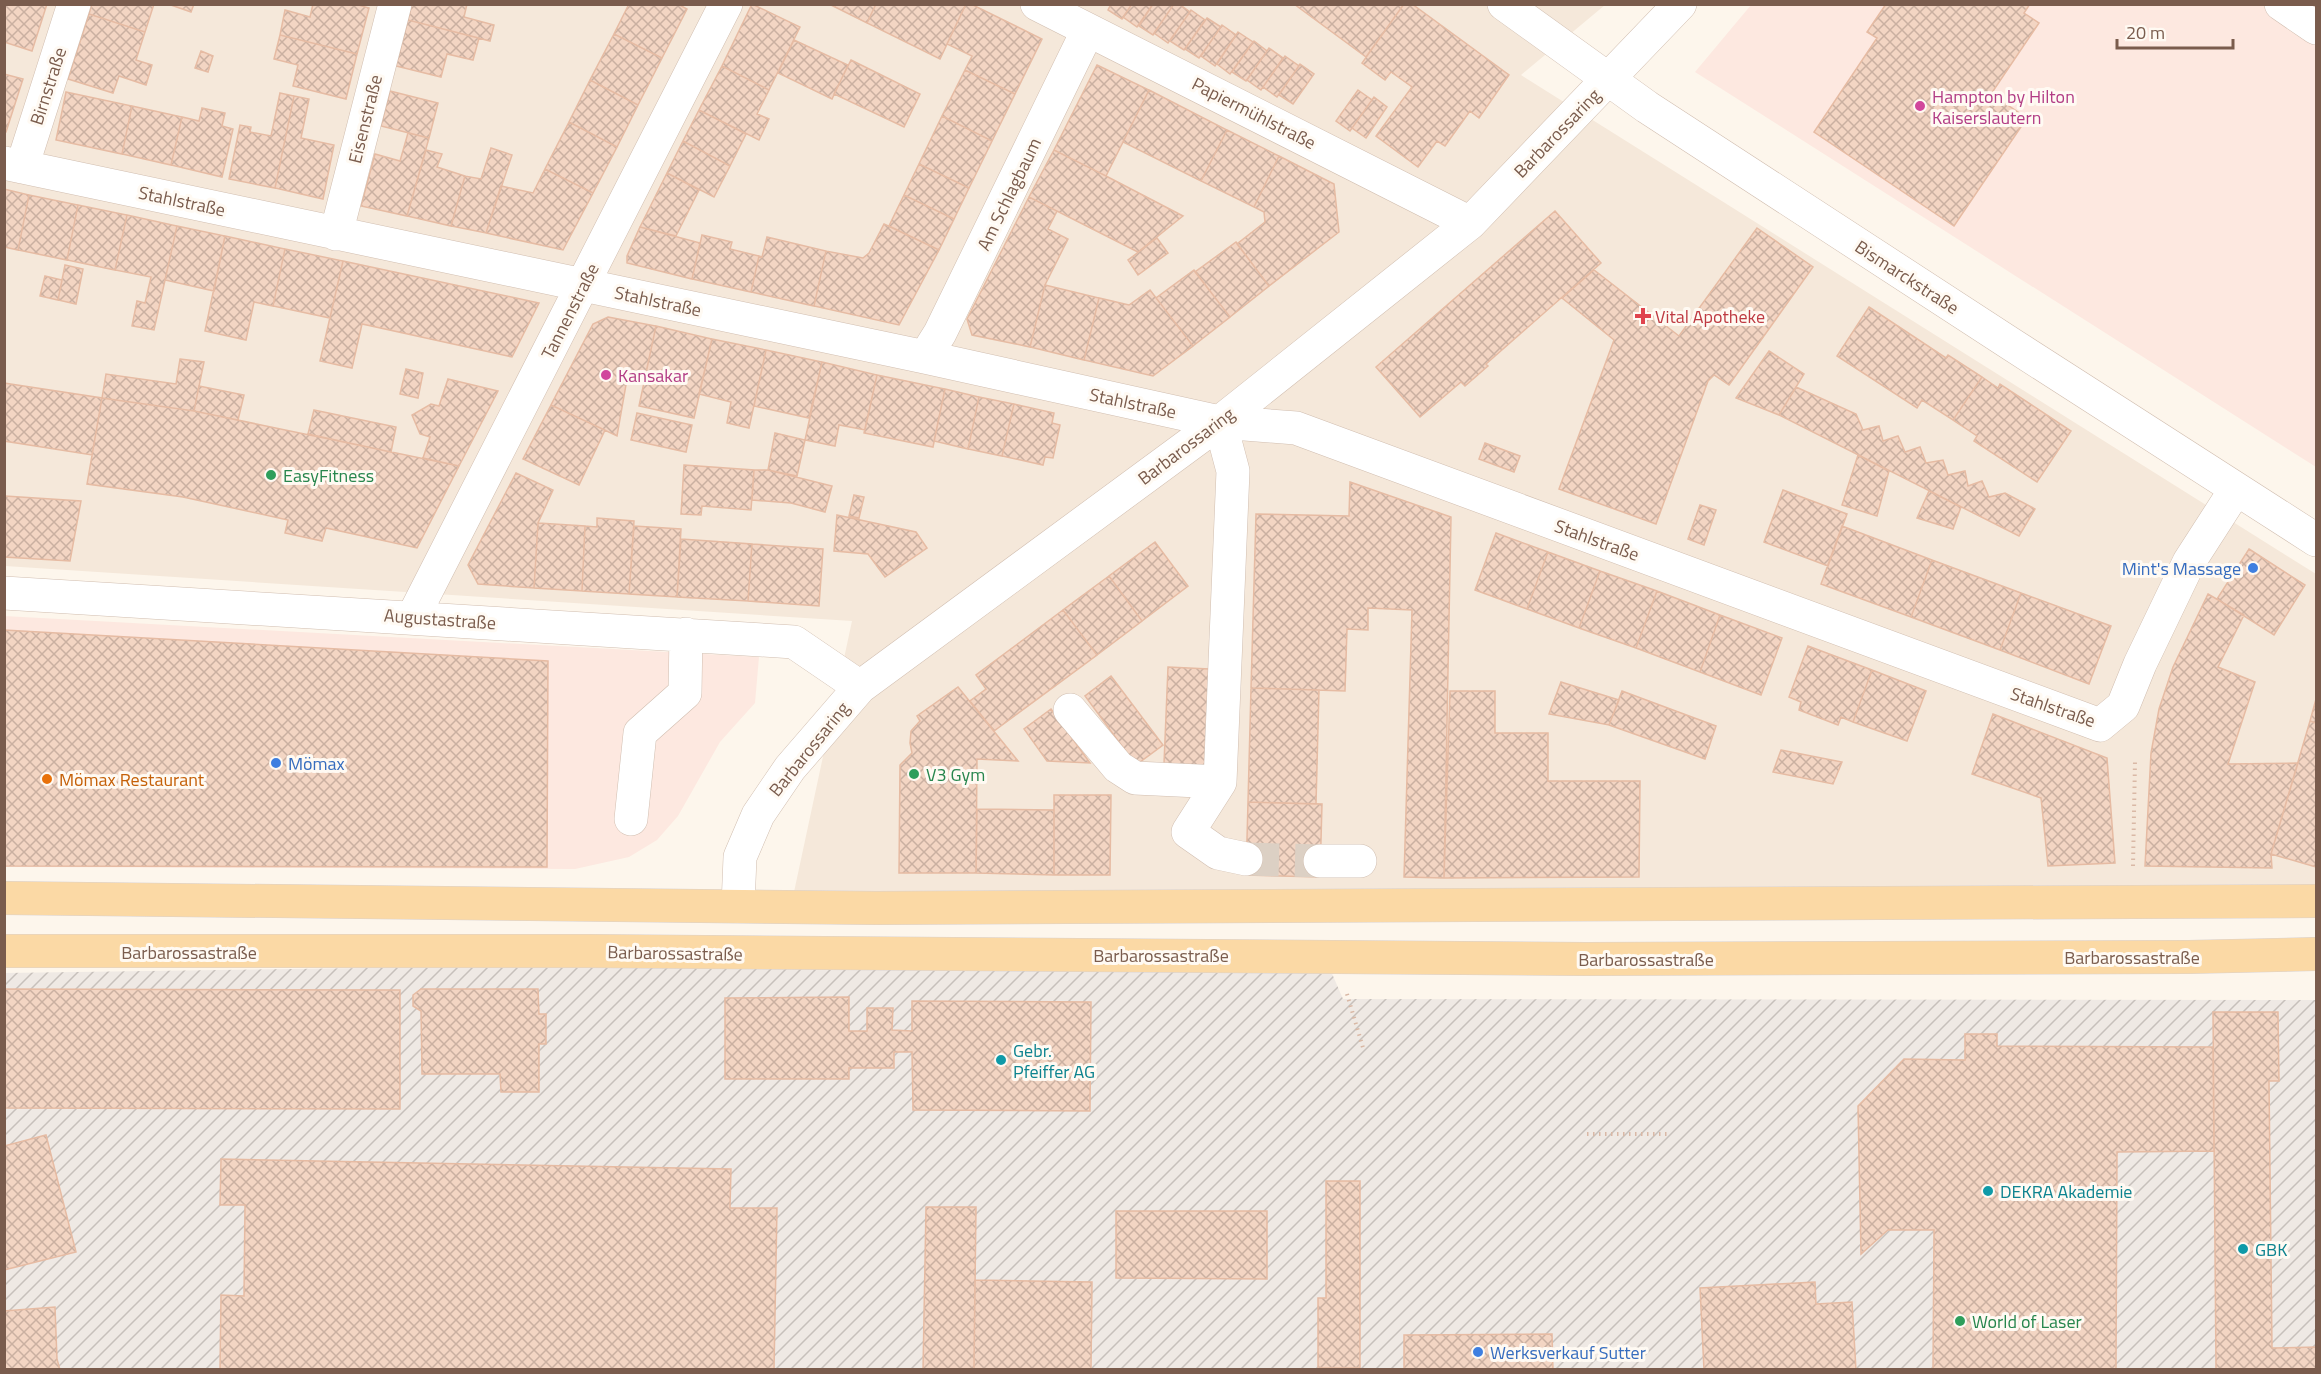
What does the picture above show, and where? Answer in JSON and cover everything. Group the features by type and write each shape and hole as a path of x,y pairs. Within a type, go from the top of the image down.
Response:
{"main road":[{"path":"4,898 888,908 2316,901"},
{"path":"736,954 738,906"},
{"name":"Barbarossastraße","path":"4,951 589,951 736,954 1259,955 1586,959 2176,957 2316,954"}],"street":[{"name":"Birnstraße","path":"13,165 74,4"},
{"name":"Eisenstraße","path":"336,234 395,4"},
{"name":"Tannenstraße","path":"413,617 726,4"},
{"name":"Papiermühlstraße","path":"1037,4 1470,223"},
{"name":"Bismarckstraße","path":"1504,4 1608,81 2316,540"},
{"name":"Barbarossaring","path":"738,906 740,857 758,815 790,768 860,687 1220,422 1470,223 1680,4"},
{"path":"2282,4 2316,28"},
{"name":"Am Schlagbaum","path":"925,357 940,333 1088,30"},
{"name":"Stahlstraße","path":"13,165 925,357 1220,422 1296,428 2100,725 2123,706 2140,664 2189,562 2236,489"},
{"path":"1220,422 1233,471 1220,782 1188,832 1218,853 1246,859"},
{"name":"Augustastraße","path":"4,593 794,642 860,687"},
{"path":"631,819 640,733 685,693 686,634"},
{"path":"1070,710 1118,767 1134,778 1220,782"},
{"path":"1320,861 1360,861"}],"path":[{"path":"2133,875 2135,761"},
{"path":"1346,990 1364,1051"},
{"path":"1587,1134 1670,1134"}],"shaded area":[{"path":"4,5 1605,5 1521,75 2316,574 2316,890 794,892 852,621 5,566"},
{"path":"1751,5 2316,5 2316,467 1695,72"},
{"name":"Mömax","path":"4,616 759,657 755,703 720,742 678,816 657,840 629,857 575,869 5,867"},
{"path":"1327,962 1343,999 2316,1000 2316,1369 5,1369 4,973 586,965"}],"building":[{"path":"4,4 47,4 32,51 4,42"},
{"path":"92,4 154,4 145,32 89,14"},
{"path":"168,4 194,4 191,12"},
{"path":"313,4 355,4 369,8 357,54 280,35 285,10 310,17"},
{"path":"412,4 467,4 464,17 494,25 490,41 408,20"},
{"path":"629,4 678,4 687,9 662,58 614,34"},
{"path":"752,4 800,27 769,90 722,66"},
{"path":"829,4 876,4 867,23"},
{"path":"876,4 966,4 940,59 867,23"},
{"path":"966,4 971,4 1042,39 1015,94 965,70 972,56 947,44"},
{"path":"1111,4 1132,4 1122,19 1108,10"},
{"path":"1132,4 1153,4 1137,27 1123,17"},
{"path":"1153,4 1174,4 1153,35 1139,26"},
{"path":"1174,4 1179,4 1190,12 1168,43 1154,33"},
{"path":"1294,4 1404,4 1366,57"},
{"path":"1404,4 1412,4 1509,75 1479,118 1470,111 1445,146 1437,141 1418,167 1376,136 1412,87 1391,72 1385,80 1362,63"},
{"name":"Hampton by Hilton Kaiserslautern","path":"1886,4 2030,4 2024,13 2039,23 1991,94 2027,118 1954,226 1814,132 1877,38 1867,32"},
{"path":"1191,10 1205,20 1184,50 1170,41"},
{"path":"89,14 145,32 136,60 152,65 146,85 119,76 113,93 68,79"},
{"path":"1207,18 1221,27 1199,58 1185,49"},
{"path":"408,20 479,38 473,60 447,54 441,77 396,66"},
{"path":"1222,25 1236,35 1215,66 1201,56"},
{"path":"1238,32 1253,42 1230,74 1217,64"},
{"path":"614,34 662,58 638,105 590,80"},
{"path":"280,35 357,54 346,99 293,86 298,65 274,59"},
{"path":"794,40 848,65 832,99 778,73"},
{"path":"1254,41 1267,51 1246,81 1232,72"},
{"path":"1269,48 1283,58 1261,90 1247,80"},
{"path":"201,51 213,56 208,72 195,68"},
{"path":"1285,56 1299,66 1277,97 1263,87"},
{"path":"851,60 920,94 904,127 834,94"},
{"path":"1300,64 1314,74 1293,104 1279,95"},
{"path":"1097,65 1149,90 1106,176 1054,150"},
{"path":"722,66 769,90 757,114 769,119 759,140 699,110"},
{"path":"965,70 1015,94 992,141 942,116"},
{"path":"4,74 23,79 6,132 4,132"},
{"path":"590,80 638,105 617,147 569,122"},
{"path":"1149,90 1227,130 1201,181 1123,142"},
{"path":"1358,90 1372,100 1350,131 1336,121"},
{"path":"390,91 438,103 429,138 381,126"},
{"path":"66,92 132,106 122,154 56,140"},
{"path":"280,93 294,96 275,188 229,179 240,125 251,127 250,132 271,136"},
{"path":"294,96 309,99 301,138 334,145 323,199 275,188"},
{"path":"1374,97 1387,107 1366,138 1352,128"},
{"path":"132,106 182,117 171,165 122,154"},
{"path":"202,108 225,113 222,126 233,129 222,177 171,165 182,117 199,121"},
{"path":"699,110 746,134 730,166 683,141"},
{"path":"942,116 992,141 969,188 919,164"},
{"path":"569,122 617,147 593,193 545,169"},
{"path":"1227,130 1279,156 1254,207 1201,181"},
{"path":"408,133 429,138 407,216 361,206 375,154 400,161"},
{"path":"683,141 730,166 714,197 667,173"},
{"path":"491,148 512,155 486,233 451,226 465,176 481,179"},
{"path":"426,150 442,154 437,167 465,176 451,226 407,216"},
{"path":"1054,150 1183,216 1138,252 1029,197"},
{"path":"1279,156 1334,184 1339,232 1269,286 1237,244 1265,222 1264,212 1254,207"},
{"path":"919,164 969,188 954,219 904,195"},
{"path":"545,169 593,193 563,250 486,233 501,186 533,193"},
{"path":"667,173 699,190 676,236 640,227"},
{"path":"4,189 29,195 18,250 4,247"},
{"path":"29,195 78,205 67,260 18,250"},
{"path":"904,195 954,219 939,250 889,226"},
{"path":"1029,197 1057,211 1048,229 1068,239 1045,285 1030,347 972,335 967,319"},
{"path":"78,205 127,215 115,270 67,260"},
{"path":"1555,211 1601,263 1486,364 1488,366 1465,386 1461,382 1420,417 1376,367"},
{"path":"127,215 177,226 154,330 132,326 137,301 145,303 151,277 115,270"},
{"path":"884,224 939,250 899,325 814,306 826,251 863,258 869,253"},
{"path":"177,226 225,236 214,291 165,280"},
{"path":"640,227 700,243 692,279 627,263 627,256"},
{"path":"1757,228 1813,267 1729,385 1714,375 1708,381 1656,524 1559,489 1614,340 1562,298 1594,270 1679,336"},
{"path":"702,235 732,242 730,249 759,256 751,292 692,279"},
{"path":"225,236 285,249 273,306 254,302 246,340 205,331"},
{"path":"767,237 826,251 814,306 751,292 759,256 762,257"},
{"path":"1157,238 1168,253 1138,275 1128,260"},
{"path":"1236,242 1269,286 1230,317 1195,272"},
{"path":"285,249 343,261 330,318 273,306"},
{"path":"343,261 539,303 512,357 362,324 352,368 320,361"},
{"path":"65,265 83,269 76,304 58,300"},
{"path":"1194,270 1230,317 1193,346 1156,298"},
{"path":"45,276 62,280 58,300 40,296"},
{"path":"1045,285 1099,298 1084,360 1030,347"},
{"path":"1150,290 1193,346 1153,376 1084,360 1099,298 1129,305"},
{"path":"1869,307 1946,358 1948,355 1982,377 1953,420 1922,400 1917,408 1837,356"},
{"name":"Kansakar","path":"608,317 656,326 644,382 627,379 617,436 551,405 593,324"},
{"path":"656,326 712,339 694,418 639,406"},
{"path":"712,339 766,350 749,428 727,423 731,402 699,394"},
{"path":"766,350 822,362 809,418 754,406"},
{"path":"1769,351 1804,374 1779,415 1736,398"},
{"path":"180,359 204,362 194,411 102,398 106,374 176,384"},
{"path":"822,362 877,375 865,430 839,425 835,446 805,440"},
{"path":"406,369 423,373 418,398 400,394"},
{"path":"877,375 945,389 933,447 864,433"},
{"path":"1982,377 1998,388 2000,384 2071,431 2037,482 1974,441 1977,436 1953,420"},
{"path":"448,379 498,391 459,466 423,458 430,437 420,434 412,415 431,404 439,406"},
{"path":"4,383 102,398 92,455 4,441"},
{"path":"199,386 244,395 238,420 194,411"},
{"path":"1796,387 1856,414 1863,430 1879,426 1883,441 1898,436 1905,452 1920,447 1926,463 1943,460 1948,475 1965,471 1968,486 1982,481 1989,497 2005,493 2035,509 2019,536 1779,415"},
{"path":"945,389 979,397 968,449 934,441"},
{"path":"979,397 1014,404 1002,456 968,449"},
{"name":"EasyFitness","path":"102,398 194,411 459,466 417,548 326,528 322,541 285,533 288,520 183,497 87,484"},
{"path":"1014,404 1054,413 1052,423 1060,425 1053,458 1045,457 1043,465 1002,456"},
{"path":"551,405 605,430 579,485 523,459"},
{"path":"314,410 396,427 391,452 308,434"},
{"path":"637,413 692,425 686,452 631,440"},
{"path":"775,433 805,440 797,476 768,470"},
{"path":"1485,443 1520,456 1514,472 1479,459"},
{"path":"1858,455 1889,471 1877,516 1842,505"},
{"path":"684,465 754,470 751,510 702,506 701,515 681,514"},
{"path":"754,470 768,470 832,486 825,512 791,503 752,500"},
{"path":"516,473 553,490 538,523 534,588 478,584 468,565"},
{"path":"1350,482 1451,517 1444,878 1404,877 1412,610 1368,608 1368,630 1347,629 1345,691 1251,688 1256,514 1349,516"},
{"path":"1783,490 1847,514 1828,566 1764,542"},
{"path":"1929,491 1961,507 1953,529 1917,518"},
{"path":"854,495 864,497 859,518 849,516"},
{"path":"5,496 81,501 70,561 4,557"},
{"path":"1700,505 1716,510 1704,545 1688,539"},
{"path":"837,515 916,532 927,548 885,577 868,554 834,551"},
{"path":"597,518 634,521 629,594 582,591 585,526 597,527"},
{"path":"538,523 585,526 582,591 534,588"},
{"path":"634,526 681,529 677,597 629,594"},
{"path":"1842,526 1932,560 1911,617 1821,584"},
{"path":"1496,533 1548,552 1527,609 1475,590"},
{"path":"681,539 752,544 748,601 677,597"},
{"path":"1155,542 1188,586 1142,621 1109,576"},
{"path":"752,544 823,549 819,606 748,601"},
{"path":"2249,549 2305,585 2274,635 2217,599"},
{"path":"1548,552 1600,571 1579,628 1527,609"},
{"path":"1932,560 2021,593 2000,650 1911,617"},
{"path":"1600,571 1657,591 1636,648 1579,628"},
{"path":"1109,576 1142,621 1097,655 1063,610"},
{"path":"1657,591 1720,615 1700,672 1636,648"},
{"path":"2021,593 2111,626 2089,684 2000,650"},
{"path":"2208,594 2244,615 2218,667 2255,682 2228,764 2298,763 2271,854 2272,868 2145,866 2151,753 2159,709 2173,667"},
{"path":"1063,610 1097,655 994,731 970,701 986,689 976,675"},
{"path":"1720,615 1782,638 1761,695 1700,672"},
{"name":"Mömax","path":"4,630 548,661 547,867 4,866"},
{"path":"1808,646 1872,670 1853,722 1841,717 1838,725 1799,710 1801,702 1789,697"},
{"path":"1168,667 1209,669 1205,766 1164,764"},
{"path":"1872,670 1926,691 1907,741 1853,722"},
{"path":"1111,676 1163,745 1136,765 1085,696"},
{"path":"1561,682 1619,700 1609,725 1549,714"},
{"path":"958,687 1018,761 977,759 976,873 899,873 900,765 912,753 911,731 920,721 917,716"},
{"path":"1251,688 1319,690 1316,804 1248,802"},
{"path":"1450,691 1495,691 1495,733 1548,733 1548,781 1640,781 1639,877 1444,878"},
{"path":"1622,691 1716,726 1705,759 1609,725"},
{"path":"2316,699 2316,723 2310,721"},
{"path":"1051,709 1090,763 1047,761 1024,729"},
{"path":"1993,714 2107,758 2115,863 2048,866 2041,798 1972,774"},
{"path":"2310,721 2316,723 2316,867 2271,854"},
{"path":"1781,750 1842,762 1833,784 1773,772"},
{"path":"1054,795 1111,795 1110,875 1054,875"},
{"path":"1248,802 1322,804 1320,877 1246,875"},
{"path":"977,809 1054,810 1054,875 976,873"},
{"path":"4,989 400,990 400,1109 4,1108"},
{"path":"421,989 538,989 539,1014 546,1014 546,1044 539,1044 539,1092 501,1092 500,1074 422,1074 421,1011 413,1006 413,995"},
{"name":"Gebr. Pfeiffer AG","path":"849,997 849,1031 867,1031 867,1008 893,1008 892,1030 912,1031 912,1001 1091,1002 1090,1111 913,1110 912,1052 894,1052 894,1068 849,1068 849,1079 725,1079 725,998"},
{"name":"GBK","path":"2213,1012 2278,1012 2279,1081 2269,1081 2272,1348 2316,1347 2316,1370 2216,1370"},
{"name":"DEKRA Akademie","path":"1965,1034 1997,1034 1997,1046 2213,1047 2214,1151 2117,1152 2116,1370 1933,1370 1934,1230 1888,1230 1861,1254 1858,1106 1904,1059 1965,1060"},
{"path":"46,1135 76,1252 4,1270 4,1146"},
{"path":"221,1159 731,1169 730,1208 777,1208 774,1370 220,1370 221,1295 244,1296 245,1205 220,1205"},
{"path":"1326,1181 1360,1181 1360,1368 1318,1368 1318,1298 1326,1298"},
{"path":"926,1207 976,1207 974,1370 923,1370"},
{"path":"1116,1211 1267,1211 1267,1279 1116,1278"},
{"path":"975,1280 1092,1282 1091,1370 974,1370"},
{"path":"1815,1282 1816,1304 1852,1302 1856,1370 1704,1370 1700,1288"},
{"path":"55,1307 57,1359 60,1370 4,1370 4,1311"},
{"name":"Werksverkauf Sutter","path":"1552,1334 1553,1370 1404,1370 1404,1335"}],"tunnel":[{"path":"1246,859 1320,861"}],"place":[{"name":"Hampton by Hilton Kaiserslautern","path":"1920,106"},
{"name":"Vital Apotheke","path":"1643,316"},
{"name":"Kansakar","path":"606,375"},
{"name":"EasyFitness","path":"271,475"},
{"name":"Mint's Massage","path":"2253,568"},
{"name":"Mömax","path":"276,763"},
{"name":"V3 Gym","path":"914,774"},
{"name":"Mömax Restaurant","path":"47,779"},
{"name":"Gebr. Pfeiffer AG","path":"1001,1060"},
{"name":"DEKRA Akademie","path":"1988,1191"},
{"name":"GBK","path":"2243,1249"},
{"name":"World of Laser","path":"1960,1321"},
{"name":"Werksverkauf Sutter","path":"1478,1352"}]}
